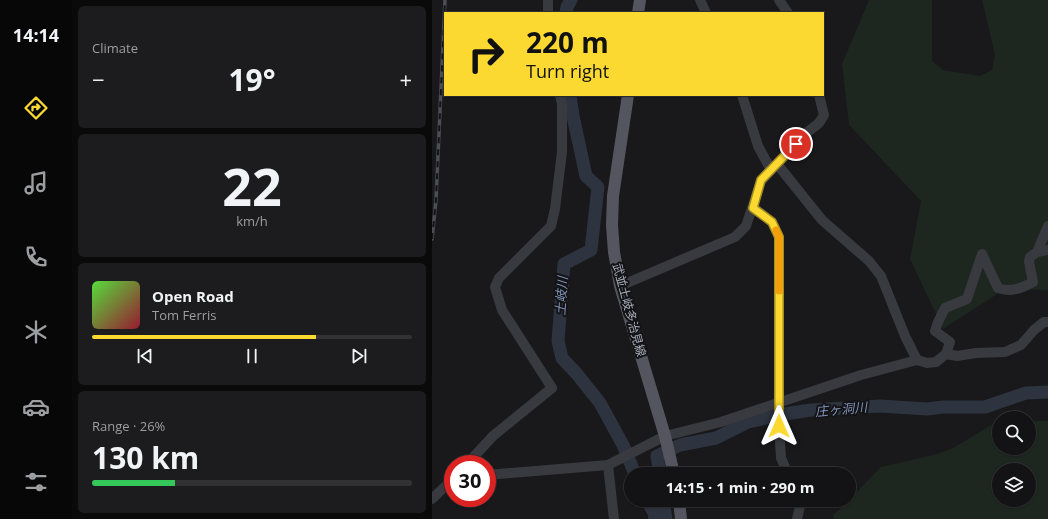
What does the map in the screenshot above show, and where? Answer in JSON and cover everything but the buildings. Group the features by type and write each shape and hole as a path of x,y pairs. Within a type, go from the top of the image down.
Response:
{"main road":[{"path":"638,12 640,0"},
{"name":"武並土岐多治見線","path":"628,96 613,196 612,225 614,252 620,286 672,467"},
{"path":"680,507 681,519"}],"street":[{"path":"548,0 548,12"},
{"path":"700,0 706,12"},
{"path":"779,0 787,12"},
{"path":"475,455 493,436 552,388 502,310 495,287 499,278 551,226 555,209 562,152 562,104 560,96"},
{"path":"742,96 758,146 774,167 822,220 868,261 881,276 905,336 917,360"},
{"path":"620,286 735,237 746,226 761,180 805,134 819,123 824,115 819,96"},
{"path":"753,208 772,222 779,237 781,458 785,467"},
{"path":"1037,252 1048,226"},
{"path":"496,474 608,465 664,438 721,422 861,375 917,360 928,363 936,362 946,354 950,342 935,330 938,322 945,308 967,298 982,254 998,288 1004,291 1020,288 1033,282 1029,262 1030,257 1037,252 1048,250"},
{"path":"946,354 957,356 976,353 1005,352 1021,345 1034,330 1044,322 1048,322"},
{"path":"608,465 614,519"},
{"path":"432,499 444,488"},
{"path":"797,519 800,507"}],"shaded area":[{"path":"869,0 932,0 932,61 943,70 980,76 992,70 995,55 982,0 1048,0 1048,290 1005,289 943,329 910,259 921,201 849,125 842,64"},
{"path":"1036,421 1048,421 1048,519 834,519 833,516 842,507 856,507 856,493 881,467 937,454 953,448 992,425 992,455 1036,455"}],"waterway":[{"name":"土岐川","path":"566,12 571,0"},
{"name":"土岐川","path":"570,96 586,176 598,187 591,250 564,264 558,341 562,358 600,403 623,445 632,467"},
{"name":"庄ヶ洞川","path":"659,467 657,456 680,445 716,438 748,422 785,414 811,410 880,406 927,409 943,407 985,407 1026,393 1048,392"},
{"name":"土岐川","path":"651,507 655,519"},
{"name":"庄ヶ洞川","path":"664,507 666,519"}],"railway":[{"path":"444,12 445,0"},
{"path":"432,239 436,200 444,22"}],"slow traffic":[{"path":"776,230 779,237 779,291"}],"route":[{"path":"779,426 779,237 772,222 753,208 761,180 796,144"}]}
